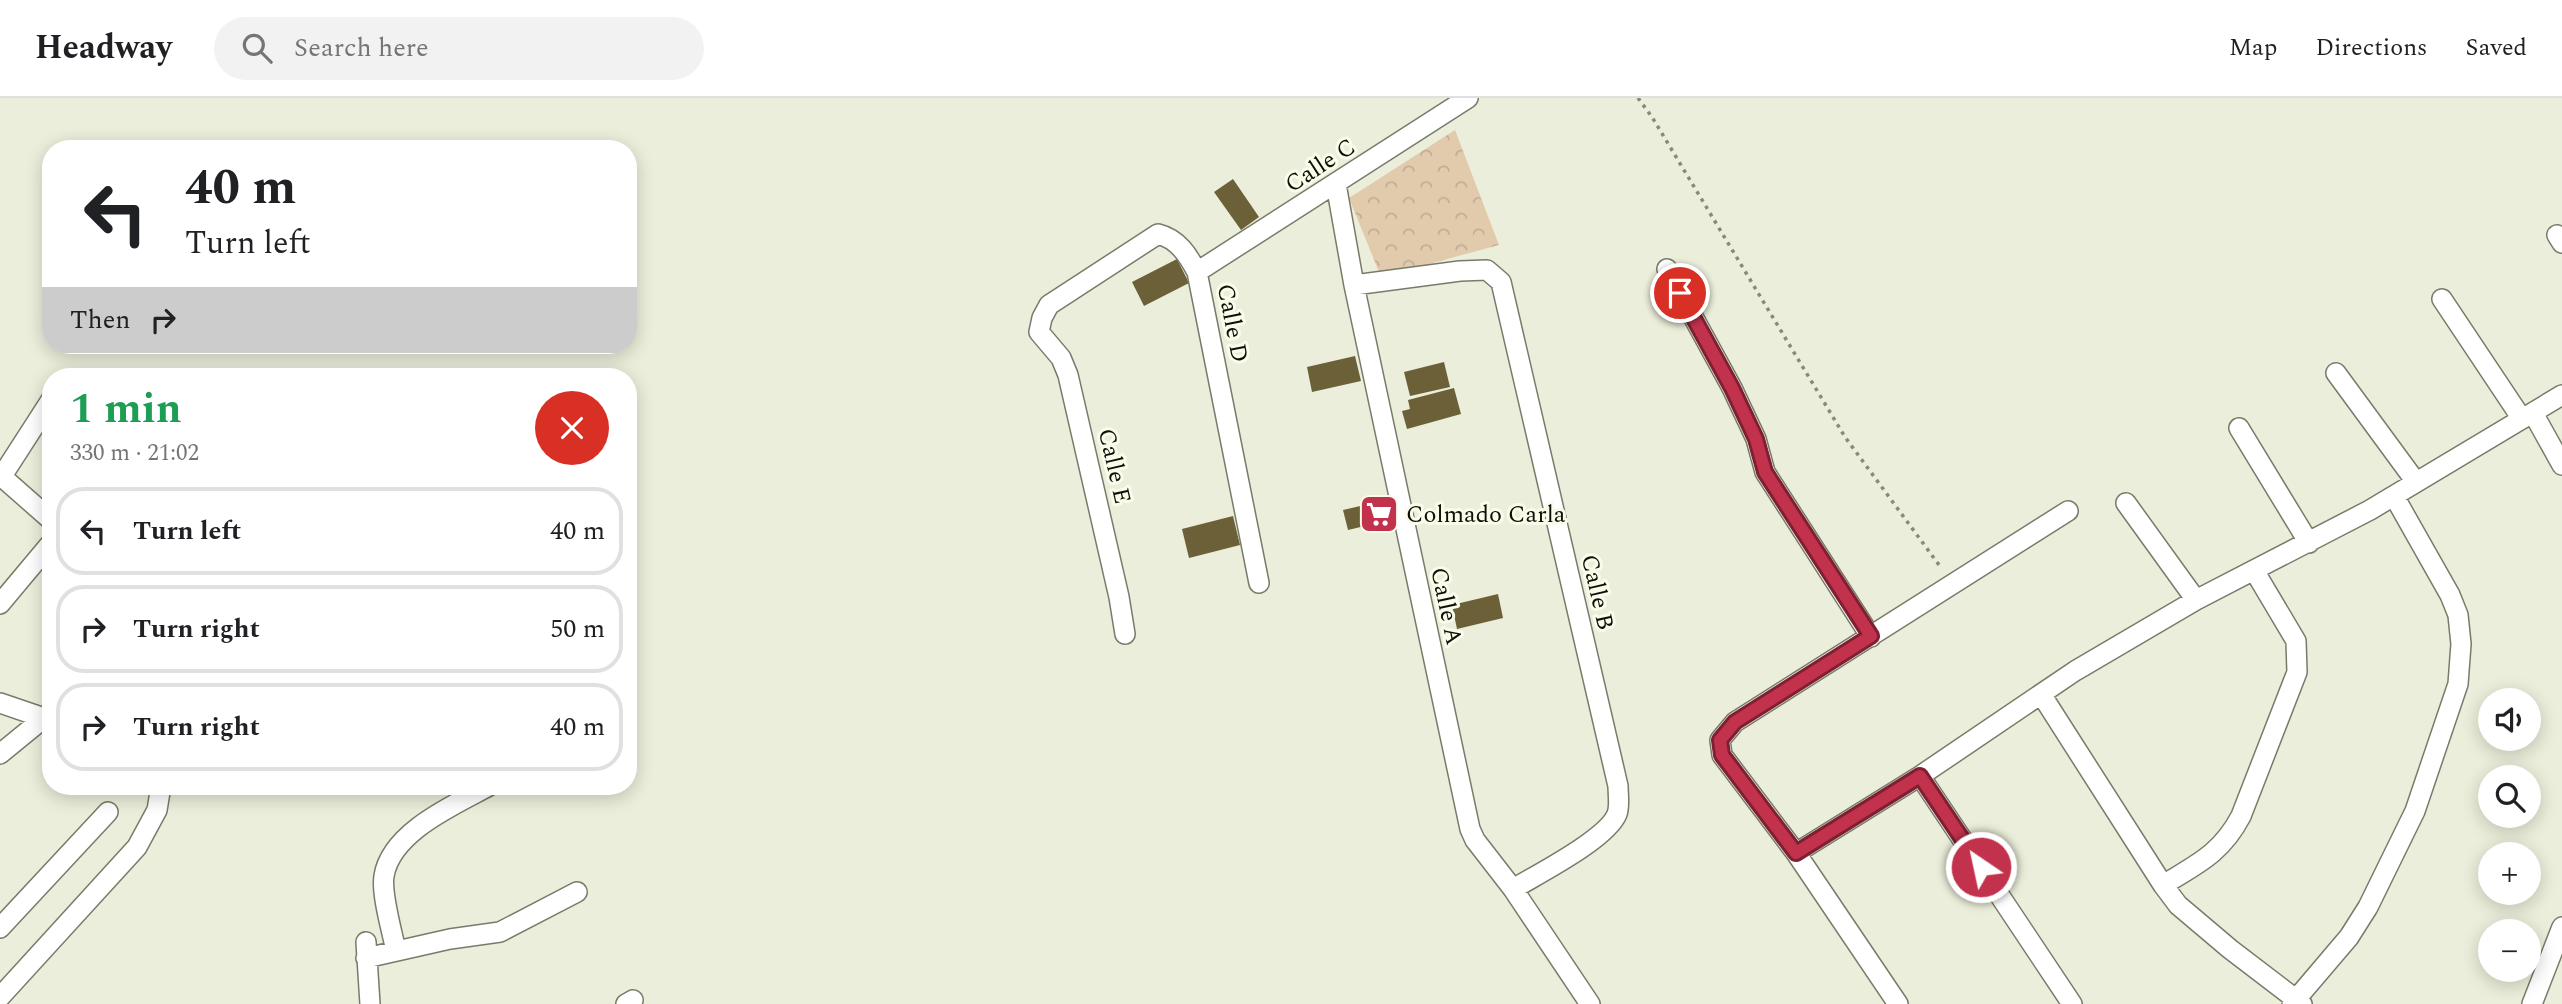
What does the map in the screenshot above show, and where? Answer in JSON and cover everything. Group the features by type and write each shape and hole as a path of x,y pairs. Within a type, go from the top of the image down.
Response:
{"street":[{"name":"Calle C","path":"1197,272 1468,98"},
{"name":"Calle A","path":"1336,184 1354,285 1464,809 1475,840 1514,889 1590,1004"},
{"name":"Calle D","path":"1042,318 1049,304 1158,233 1170,237 1178,244 1197,272 1259,583"},
{"path":"1667,269 1732,388 1756,439 1765,472 1871,636"},
{"name":"Calle B","path":"1354,285 1487,270 1501,282 1618,786 1618,812 1609,826 1595,838 1514,889"},
{"path":"2442,299 2562,465"},
{"name":"Calle E","path":"1042,318 1039,332 1061,358 1074,396 1125,634"},
{"path":"2336,373 2416,482"},
{"path":"1796,853 1920,776 2075,671 2196,600 2309,544 2394,496 2562,395"},
{"path":"42,414 1,475 42,512"},
{"path":"2239,428 2309,544"},
{"path":"2041,694 2162,886 2178,905 2296,1003 2368,907 2415,811 2458,684 2461,644 2458,615 2450,595 2394,496"},
{"path":"2126,503 2196,600"},
{"path":"1898,1004 1796,853 1722,755 1720,740 1735,722 2068,511"},
{"path":"0,604 42,553"},
{"path":"2162,886 2214,854 2230,836 2241,817 2297,672 2296,641 2255,572"},
{"path":"0,703 42,716"},
{"path":"0,754 42,722"},
{"path":"1920,776 2072,1004"},
{"path":"0,997 137,847 156,810 159,795"},
{"path":"396,951 384,893 384,876 390,858 404,837 474,795"},
{"path":"0,928 108,812"},
{"path":"370,1004 366,950 396,951 500,932 577,892"},
{"path":"2532,1004 2562,927"}],"path":[{"path":"1637,98 1652,117 1845,437 1952,584"}],"green space":[{"path":"1455,130 1499,245 1381,277 1349,198"}],"building":[{"path":"1233,179 1259,217 1241,230 1214,192"},
{"path":"1177,259 1189,283 1144,306 1132,282"},
{"path":"1355,356 1361,381 1312,392 1307,367"},
{"path":"1444,362 1450,387 1410,396 1404,372"},
{"path":"1454,388 1461,414 1407,429 1402,411 1410,409 1408,400"},
{"path":"1386,500 1392,523 1370,529 1369,525 1348,530 1343,510"},
{"path":"1233,516 1240,545 1189,558 1182,529"},
{"path":"1498,594 1503,618 1457,629 1452,605"}],"place":[{"name":"Colmado Carla","path":"1379,514"}],"route":[{"path":"1680,293 1732,388 1756,439 1765,472 1871,636 1735,722 1720,740 1722,755 1796,853 1920,776 1981,867"}]}
